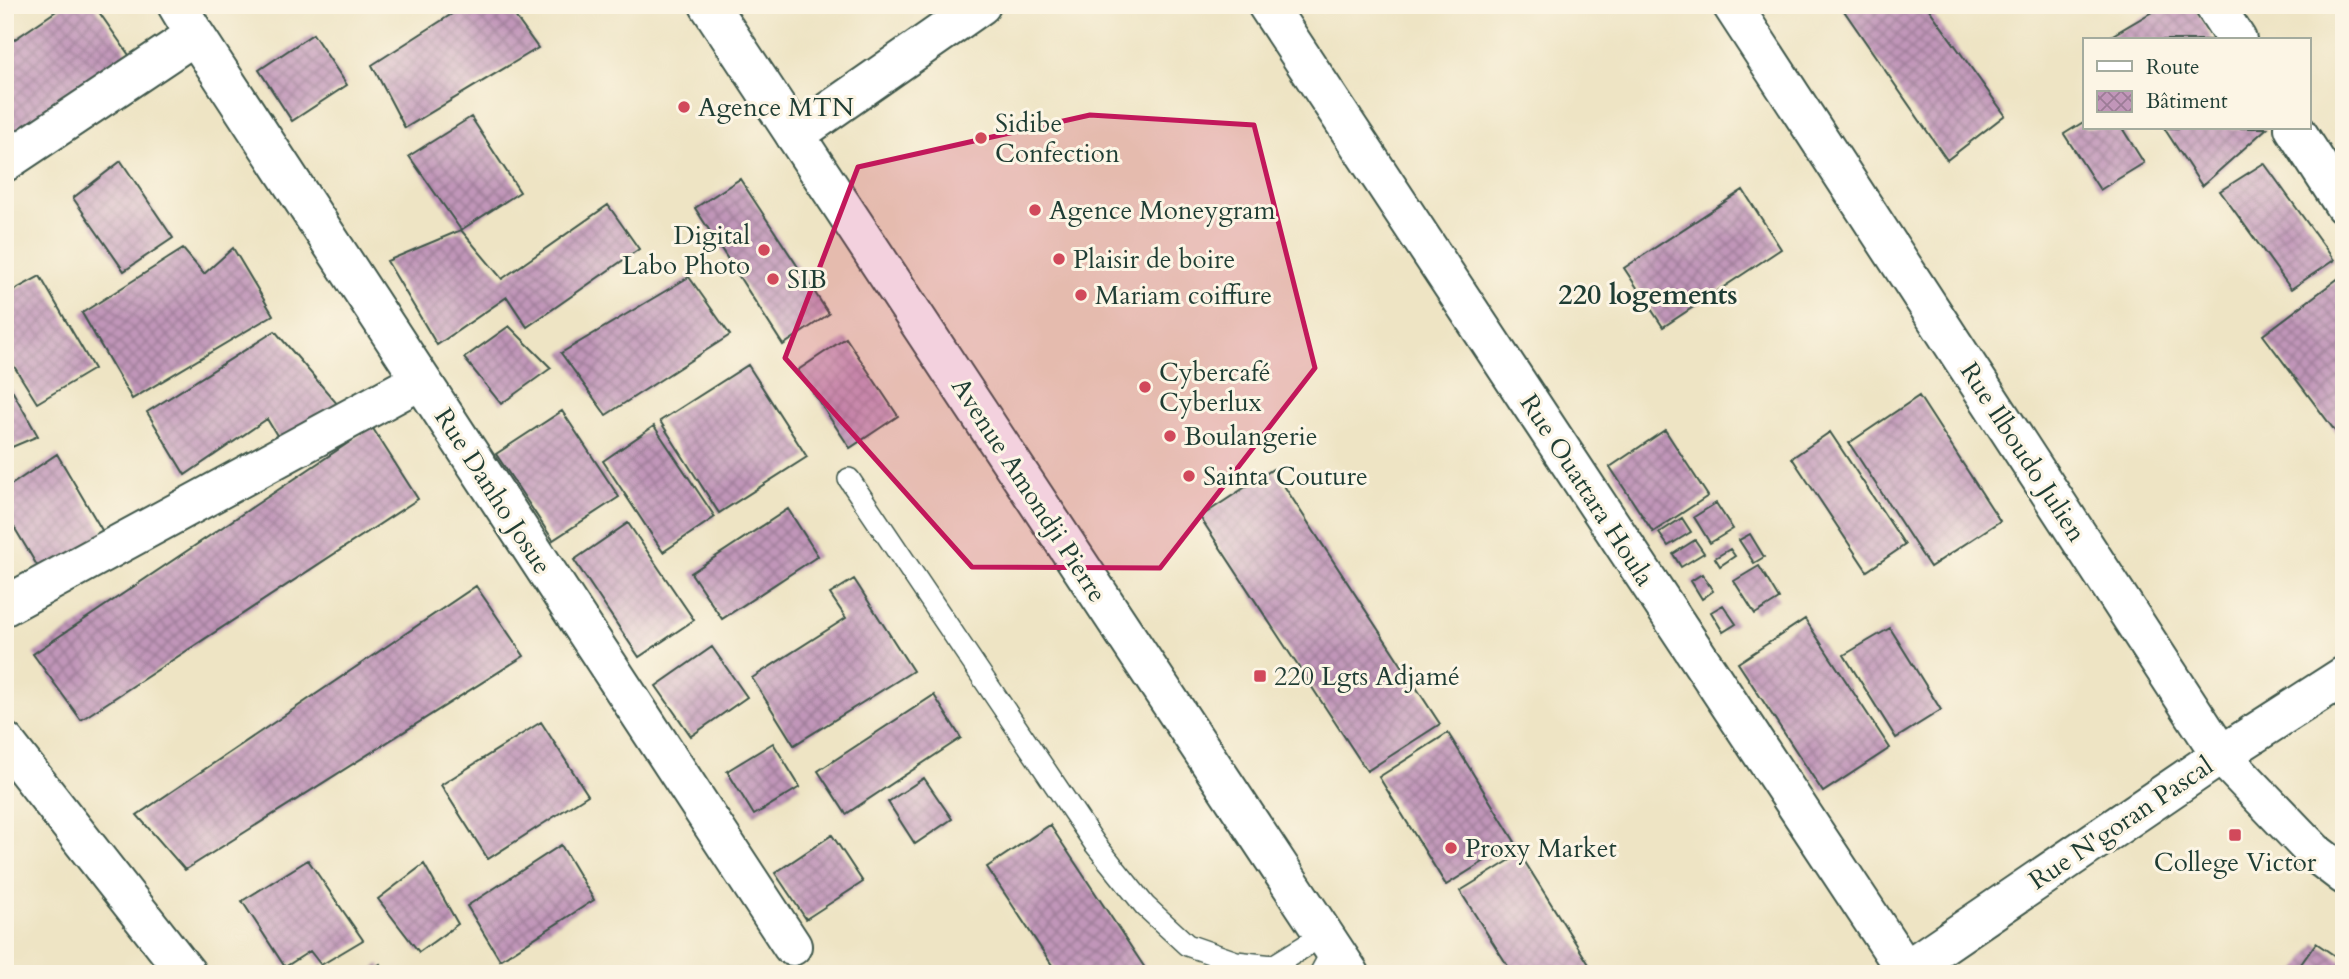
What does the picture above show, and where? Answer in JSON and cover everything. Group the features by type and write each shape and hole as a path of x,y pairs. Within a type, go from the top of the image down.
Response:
{"street":[{"name":"Avenue Amondji Pierre","path":"709,5 1332,958"},
{"path":"795,135 981,5"},
{"name":"Rue Ouattara Houla","path":"1267,5 1904,973"},
{"name":"Rue Ilboudo Julien","path":"1732,5 2221,755 2314,852 2344,875"},
{"path":"2214,5 2236,38"},
{"path":"5,162 186,20"},
{"name":"Rue Danho Josue","path":"186,20 792,946"},
{"path":"2295,130 2344,205"},
{"path":"5,606 421,380"},
{"name":"Rue N'goran Pascal","path":"1904,973 2221,755 2344,676"},
{"path":"5,742 187,974"}],"lane":[{"path":"849,479 1096,844 1145,906 1187,945 1236,962 1273,966 1332,958"}],"highlighted area":[{"path":"1090,115 1254,125 1315,368 1160,568 972,567 785,358 858,167"}],"building":[{"path":"65,5 94,5 131,58 5,143 5,46"},
{"path":"466,5 507,5 538,48 405,128 372,65"},
{"path":"1840,5 1926,5 2005,115 1947,160"},
{"path":"2164,5 2193,5 2212,38 2108,38"},
{"path":"313,34 347,85 292,121 259,70"},
{"path":"471,117 520,192 461,230 409,156"},
{"path":"2083,122 2083,130 2123,130 2144,163 2100,190 2064,134"},
{"path":"2165,130 2265,130 2202,186"},
{"path":"121,161 173,238 124,271 73,198"},
{"path":"2264,163 2334,260 2291,289 2220,191"},
{"path":"740,179 829,314 783,345 695,208"},
{"path":"1743,190 1781,249 1663,327 1624,268"},
{"path":"608,205 639,249 527,327 507,297 437,345 387,261 461,230 502,279"},
{"path":"233,248 273,315 132,399 82,313 183,249 204,274"},
{"path":"2344,274 2344,443 2263,335"},
{"path":"40,276 94,369 37,403 5,352 5,295"},
{"path":"689,277 730,335 606,415 561,353"},
{"path":"509,326 551,368 501,404 464,358"},
{"path":"275,331 339,406 284,447 267,419 185,475 147,412"},
{"path":"846,338 898,416 850,448 798,370"},
{"path":"748,365 807,457 719,513 660,421"},
{"path":"5,378 38,436 5,450"},
{"path":"1919,396 2000,521 1930,567 1849,443"},
{"path":"562,411 619,497 553,540 496,454"},
{"path":"654,426 715,517 663,552 603,461"},
{"path":"372,427 418,499 81,720 33,654"},
{"path":"1665,430 1708,496 1653,532 1610,467"},
{"path":"1830,432 1905,545 1867,571 1792,458"},
{"path":"57,454 106,537 44,577 5,512 5,489"},
{"path":"1273,469 1440,724 1367,771 1200,517"},
{"path":"1716,503 1733,529 1710,543 1694,517"},
{"path":"788,509 818,556 722,619 691,573"},
{"path":"1682,518 1691,532 1668,546 1659,533"},
{"path":"628,523 694,620 639,657 574,560"},
{"path":"1750,534 1764,557 1754,563 1739,540"},
{"path":"1695,540 1704,553 1681,567 1673,554"},
{"path":"1730,549 1735,556 1720,566 1715,558"},
{"path":"1759,566 1779,599 1755,614 1734,581"},
{"path":"1702,574 1713,591 1702,599 1691,581"},
{"path":"854,579 913,671 794,745 752,678 846,618 830,594"},
{"path":"476,586 524,656 185,870 137,815"},
{"path":"1723,605 1736,624 1723,632 1711,612"},
{"path":"1805,619 1890,748 1823,792 1738,663"},
{"path":"1890,628 1941,710 1896,738 1844,655"},
{"path":"712,647 747,697 691,736 656,686"},
{"path":"934,695 961,738 846,814 818,771"},
{"path":"541,722 588,795 488,859 441,785"},
{"path":"1448,733 1515,842 1446,885 1379,777"},
{"path":"773,743 800,787 754,815 727,771"},
{"path":"924,778 952,819 915,844 888,802"},
{"path":"1050,825 1149,974 1058,974 987,867"},
{"path":"832,835 863,882 806,919 775,873"},
{"path":"561,845 594,900 500,960 467,906"},
{"path":"1520,854 1595,974 1513,974 1460,891"},
{"path":"308,860 363,940 321,965 310,951 285,967 242,901"},
{"path":"424,864 458,924 419,952 378,899"},
{"path":"2316,943 2344,962 2344,974 2294,974"},
{"path":"380,964 385,974 365,974"}],"place":[{"name":"Agence MTN","path":"684,107"},
{"name":"Sidibe Confection","path":"981,138"},
{"name":"Agence Moneygram","path":"1035,210"},
{"name":"Digital Labo Photo","path":"764,250"},
{"name":"Plaisir de boire","path":"1059,259"},
{"name":"SIB","path":"773,279"},
{"name":"Mariam coiffure","path":"1081,295"},
{"name":"Cybercafé Cyberlux","path":"1145,387"},
{"name":"Boulangerie","path":"1170,436"},
{"name":"Sainta Couture","path":"1189,476"},
{"name":"220 Lgts Adjamé","path":"1260,676"},
{"name":"College Victor","path":"2235,835"},
{"name":"Proxy Market","path":"1451,848"}],"district":[{"name":"220 logements","path":"1648,295"}]}
